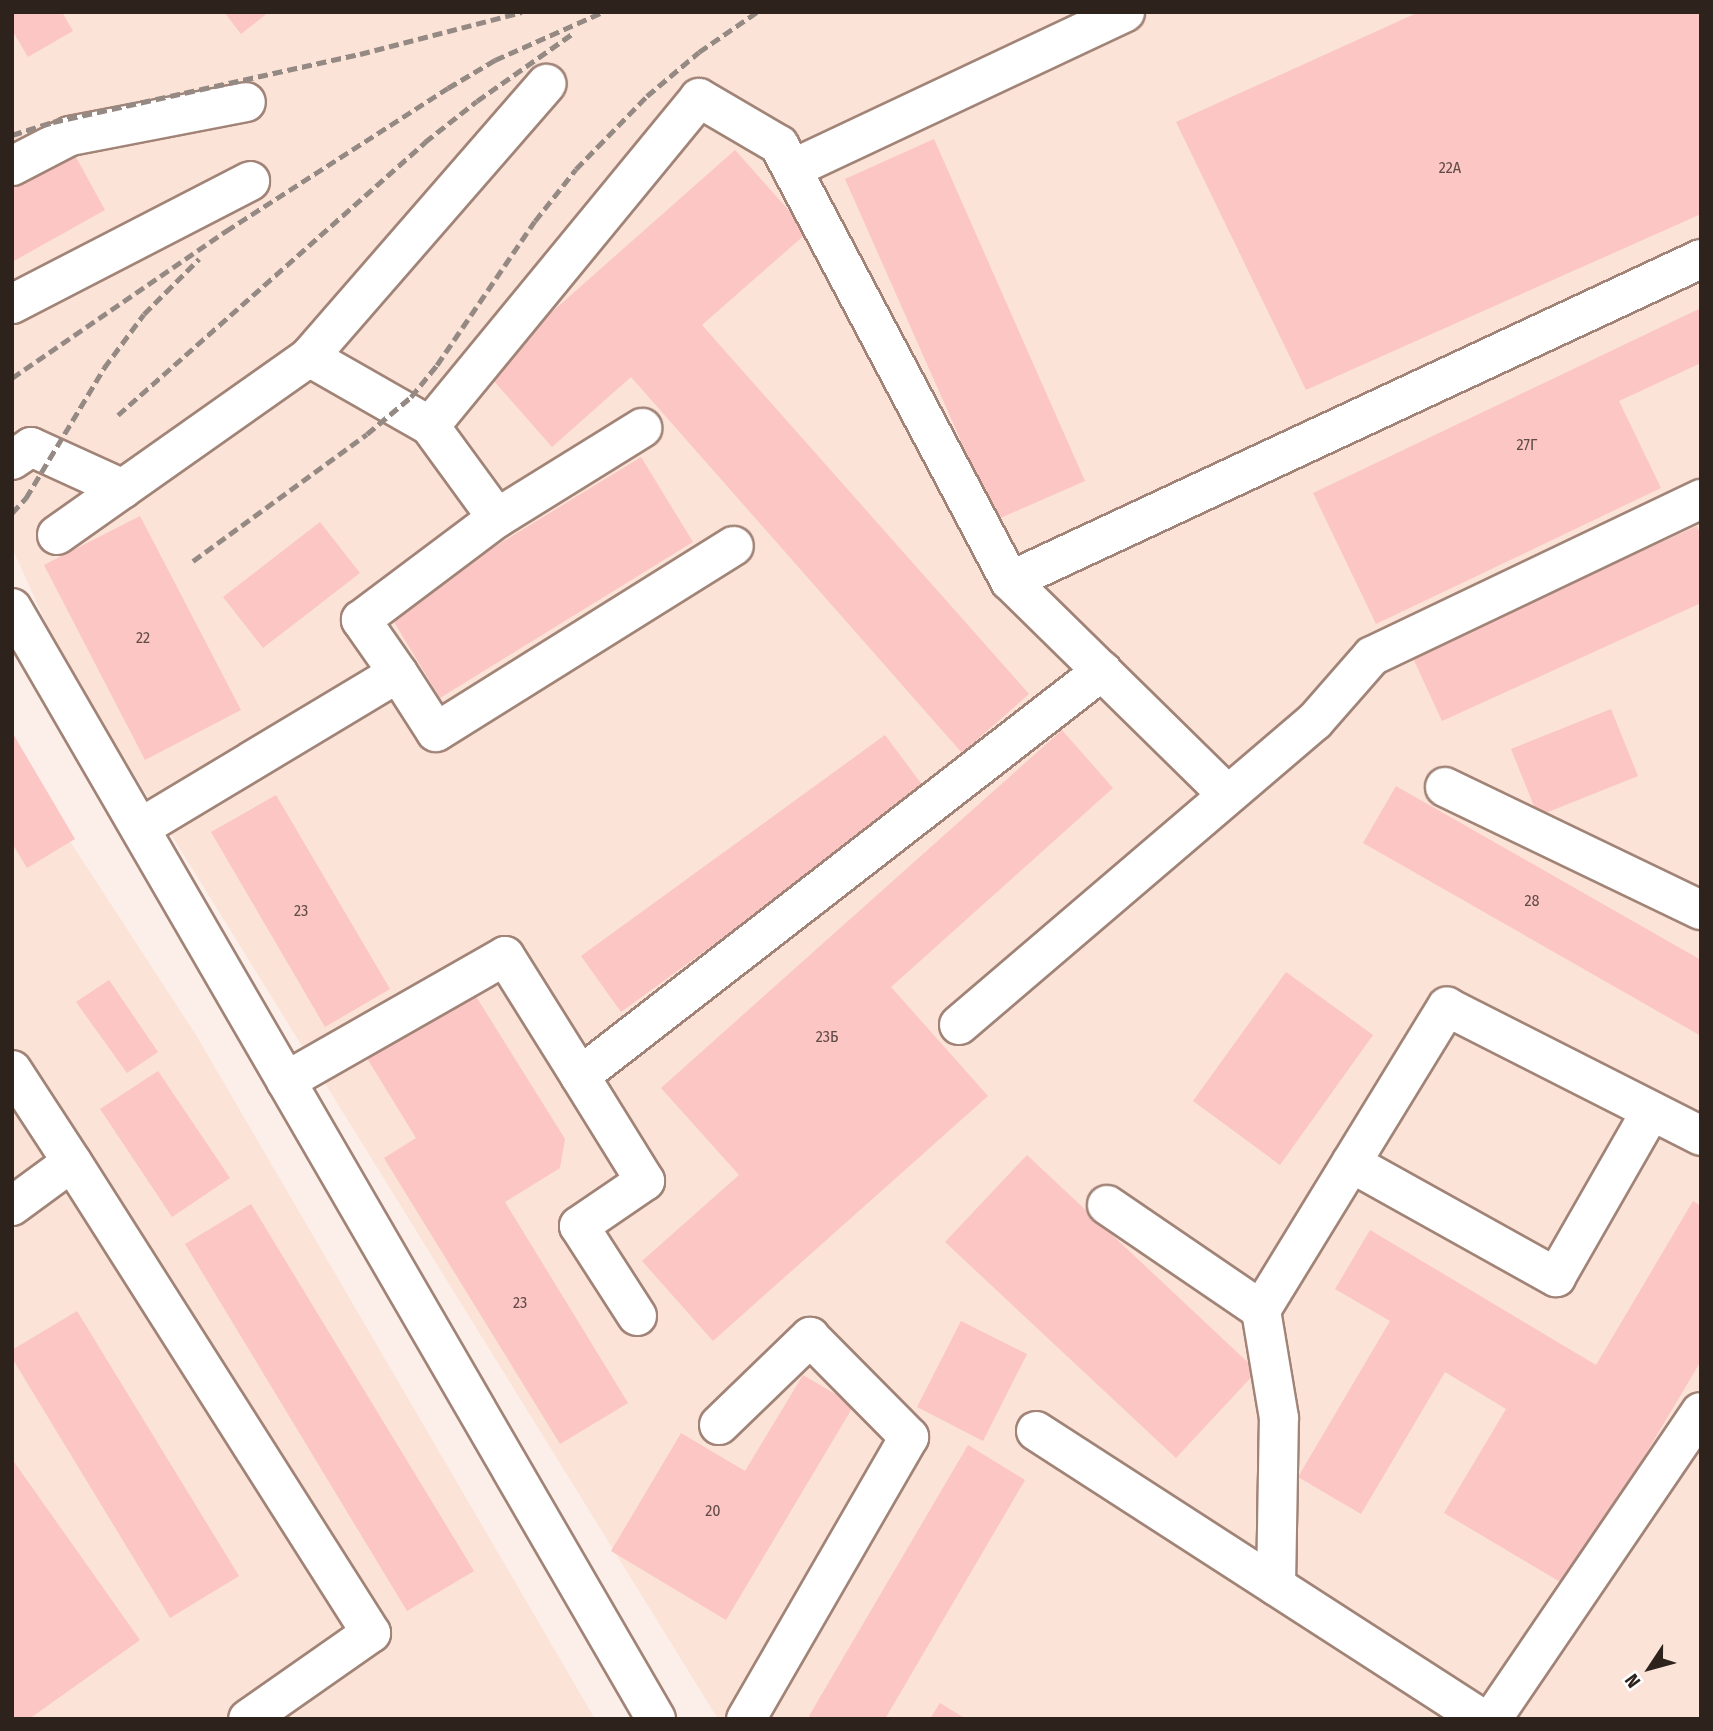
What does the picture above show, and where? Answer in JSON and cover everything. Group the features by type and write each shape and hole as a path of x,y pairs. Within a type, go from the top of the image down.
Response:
{"street":[{"path":"792,169 1125,12"},
{"path":"57,536 309,357 546,84"},
{"path":"430,426 699,98 779,145 1010,581 1228,795"},
{"path":"12,166 71,136 246,102"},
{"path":"12,304 250,181"},
{"path":"1010,581 1701,259"},
{"path":"309,357 430,426 497,518"},
{"path":"642,428 497,518 361,620 436,732 734,546"},
{"path":"12,460 31,447 122,489"},
{"path":"959,1025 1315,721 1372,656 1701,499"},
{"path":"12,608 656,1719"},
{"path":"580,1076 1102,671"},
{"path":"140,828 398,673"},
{"path":"1445,787 1701,910"},
{"path":"286,1081 505,957 645,1181 579,1226 637,1315"},
{"path":"1276,1586 1279,1418 1261,1310 1447,1007 1701,1136"},
{"path":"12,1070 371,1633 248,1719"},
{"path":"1351,1163 1556,1277 1651,1111"},
{"path":"12,1206 72,1163"},
{"path":"1107,1205 1261,1310"},
{"path":"719,1425 810,1337 909,1437 746,1719"},
{"path":"1492,1719 1701,1412"},
{"path":"1037,1431 1482,1719"}],"shaded area":[{"path":"12,12 1701,12 1701,1719 718,1719 62,658 12,548"},
{"path":"12,752 196,1035 595,1719 12,1719"}],"building":[{"path":"12,12 62,12 73,31 28,57 12,30"},
{"path":"224,12 269,12 241,34"},
{"path":"1419,12 1701,12 1701,214 1306,390 1176,122"},
{"path":"934,139 1085,481 996,520 845,179"},
{"path":"71,148 105,210 12,262 12,181"},
{"path":"735,150 808,232 702,325 1029,694 962,753 631,377 552,447 485,371"},
{"path":"1701,308 1701,363 1619,401 1661,488 1376,624 1313,493"},
{"path":"641,457 693,542 440,698 388,612"},
{"path":"140,516 241,710 145,760 44,565"},
{"path":"320,522 360,573 263,648 223,597"},
{"path":"1697,526 1701,535 1701,603 1442,721 1412,656"},
{"path":"1611,709 1638,776 1538,816 1511,749"},
{"path":"1062,730 1113,788 891,987 988,1096 713,1341 642,1261 739,1175 661,1088"},
{"path":"12,732 75,839 27,868 12,843"},
{"path":"885,735 926,790 621,1012 581,956"},
{"path":"1396,786 1701,960 1701,1036 1363,843"},
{"path":"276,795 390,989 325,1027 211,832"},
{"path":"1286,972 1373,1035 1280,1165 1193,1101"},
{"path":"109,980 158,1052 127,1073 76,1002"},
{"path":"472,990 565,1139 560,1168 505,1202 628,1403 560,1444 384,1158 416,1138 365,1055"},
{"path":"158,1071 230,1178 172,1217 100,1109"},
{"path":"1027,1155 1257,1371 1176,1458 945,1242"},
{"path":"1693,1201 1701,1206 1701,1361 1567,1586 1444,1513 1506,1409 1445,1372 1361,1514 1298,1477 1390,1321 1335,1289 1370,1230 1596,1365"},
{"path":"251,1204 474,1571 407,1611 185,1244"},
{"path":"77,1311 239,1576 170,1618 12,1358 12,1350"},
{"path":"961,1321 1027,1354 983,1441 917,1407"},
{"path":"803,1375 854,1405 726,1620 611,1551 681,1433 745,1471"},
{"path":"968,1445 1025,1480 885,1719 813,1719 809,1716"},
{"path":"12,1459 140,1640 29,1719 12,1719"},
{"path":"940,1703 966,1719 930,1719"}],"railway":[{"path":"12,135 53,122 360,54 522,12"},
{"path":"12,378 226,231 448,88 495,60 603,12"},
{"path":"193,561 367,434 411,397 437,365 535,221 576,169 647,96 699,52 757,12"},
{"path":"118,415 425,142 477,101 572,34"},
{"path":"12,513 26,498 104,368 144,314 199,259"}]}
